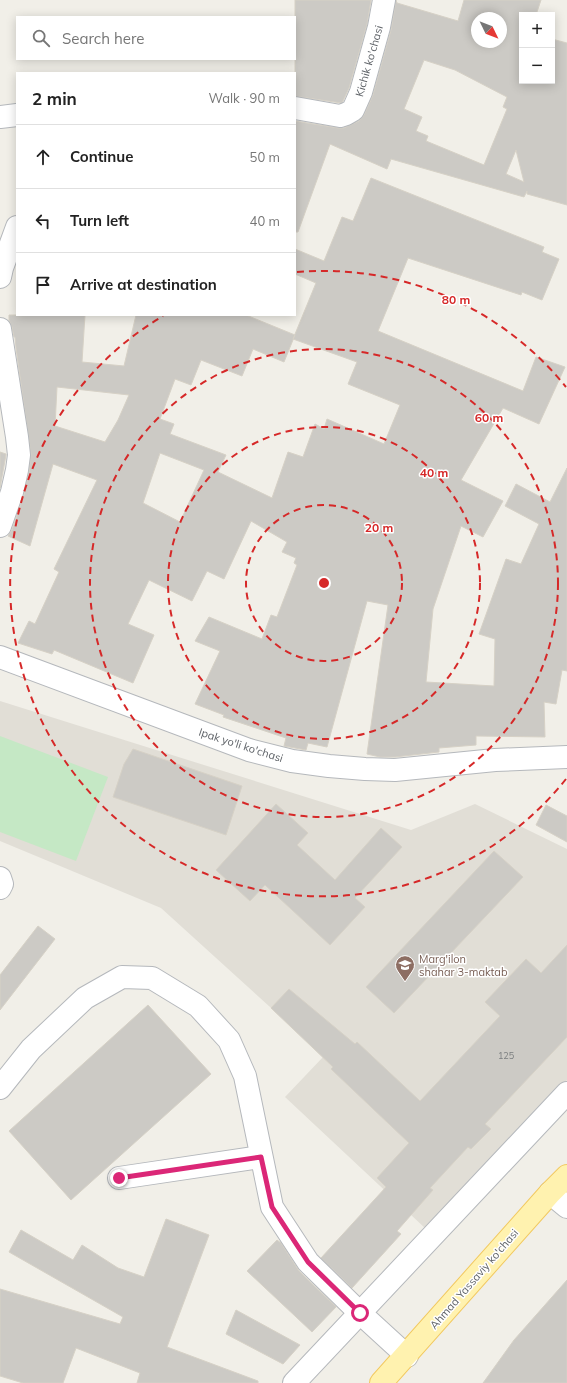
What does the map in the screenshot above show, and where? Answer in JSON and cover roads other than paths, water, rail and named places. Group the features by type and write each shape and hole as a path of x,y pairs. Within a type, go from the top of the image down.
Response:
{"main road":[{"name":"Ahmad Yassaviy ko'chasi","path":"381,1383 550,1193 567,1176"}],"street":[{"name":"Kichik ko'chasi","path":"296,108 331,116 340,116 353,110 361,92 379,27 384,0"},
{"path":"0,117 16,115"},
{"path":"0,277 16,231"},
{"path":"0,329 19,455 12,492 0,526"},
{"name":"Ipak yo'li ko'chasi","path":"1,659 249,750 292,761 329,766 395,770 496,760 567,757"},
{"path":"0,878 2,884 0,888"},
{"path":"0,1088 31,1049 85,998 122,977 152,978 198,1006 229,1040 245,1076 272,1207 308,1262 406,1356"},
{"path":"294,1383 567,1093"},
{"path":"119,1178 261,1157"},
{"path":"550,1193 567,1207"}],"place":[{"name":"Marg'ilon shahar 3-maktab","path":"405,982"}]}
